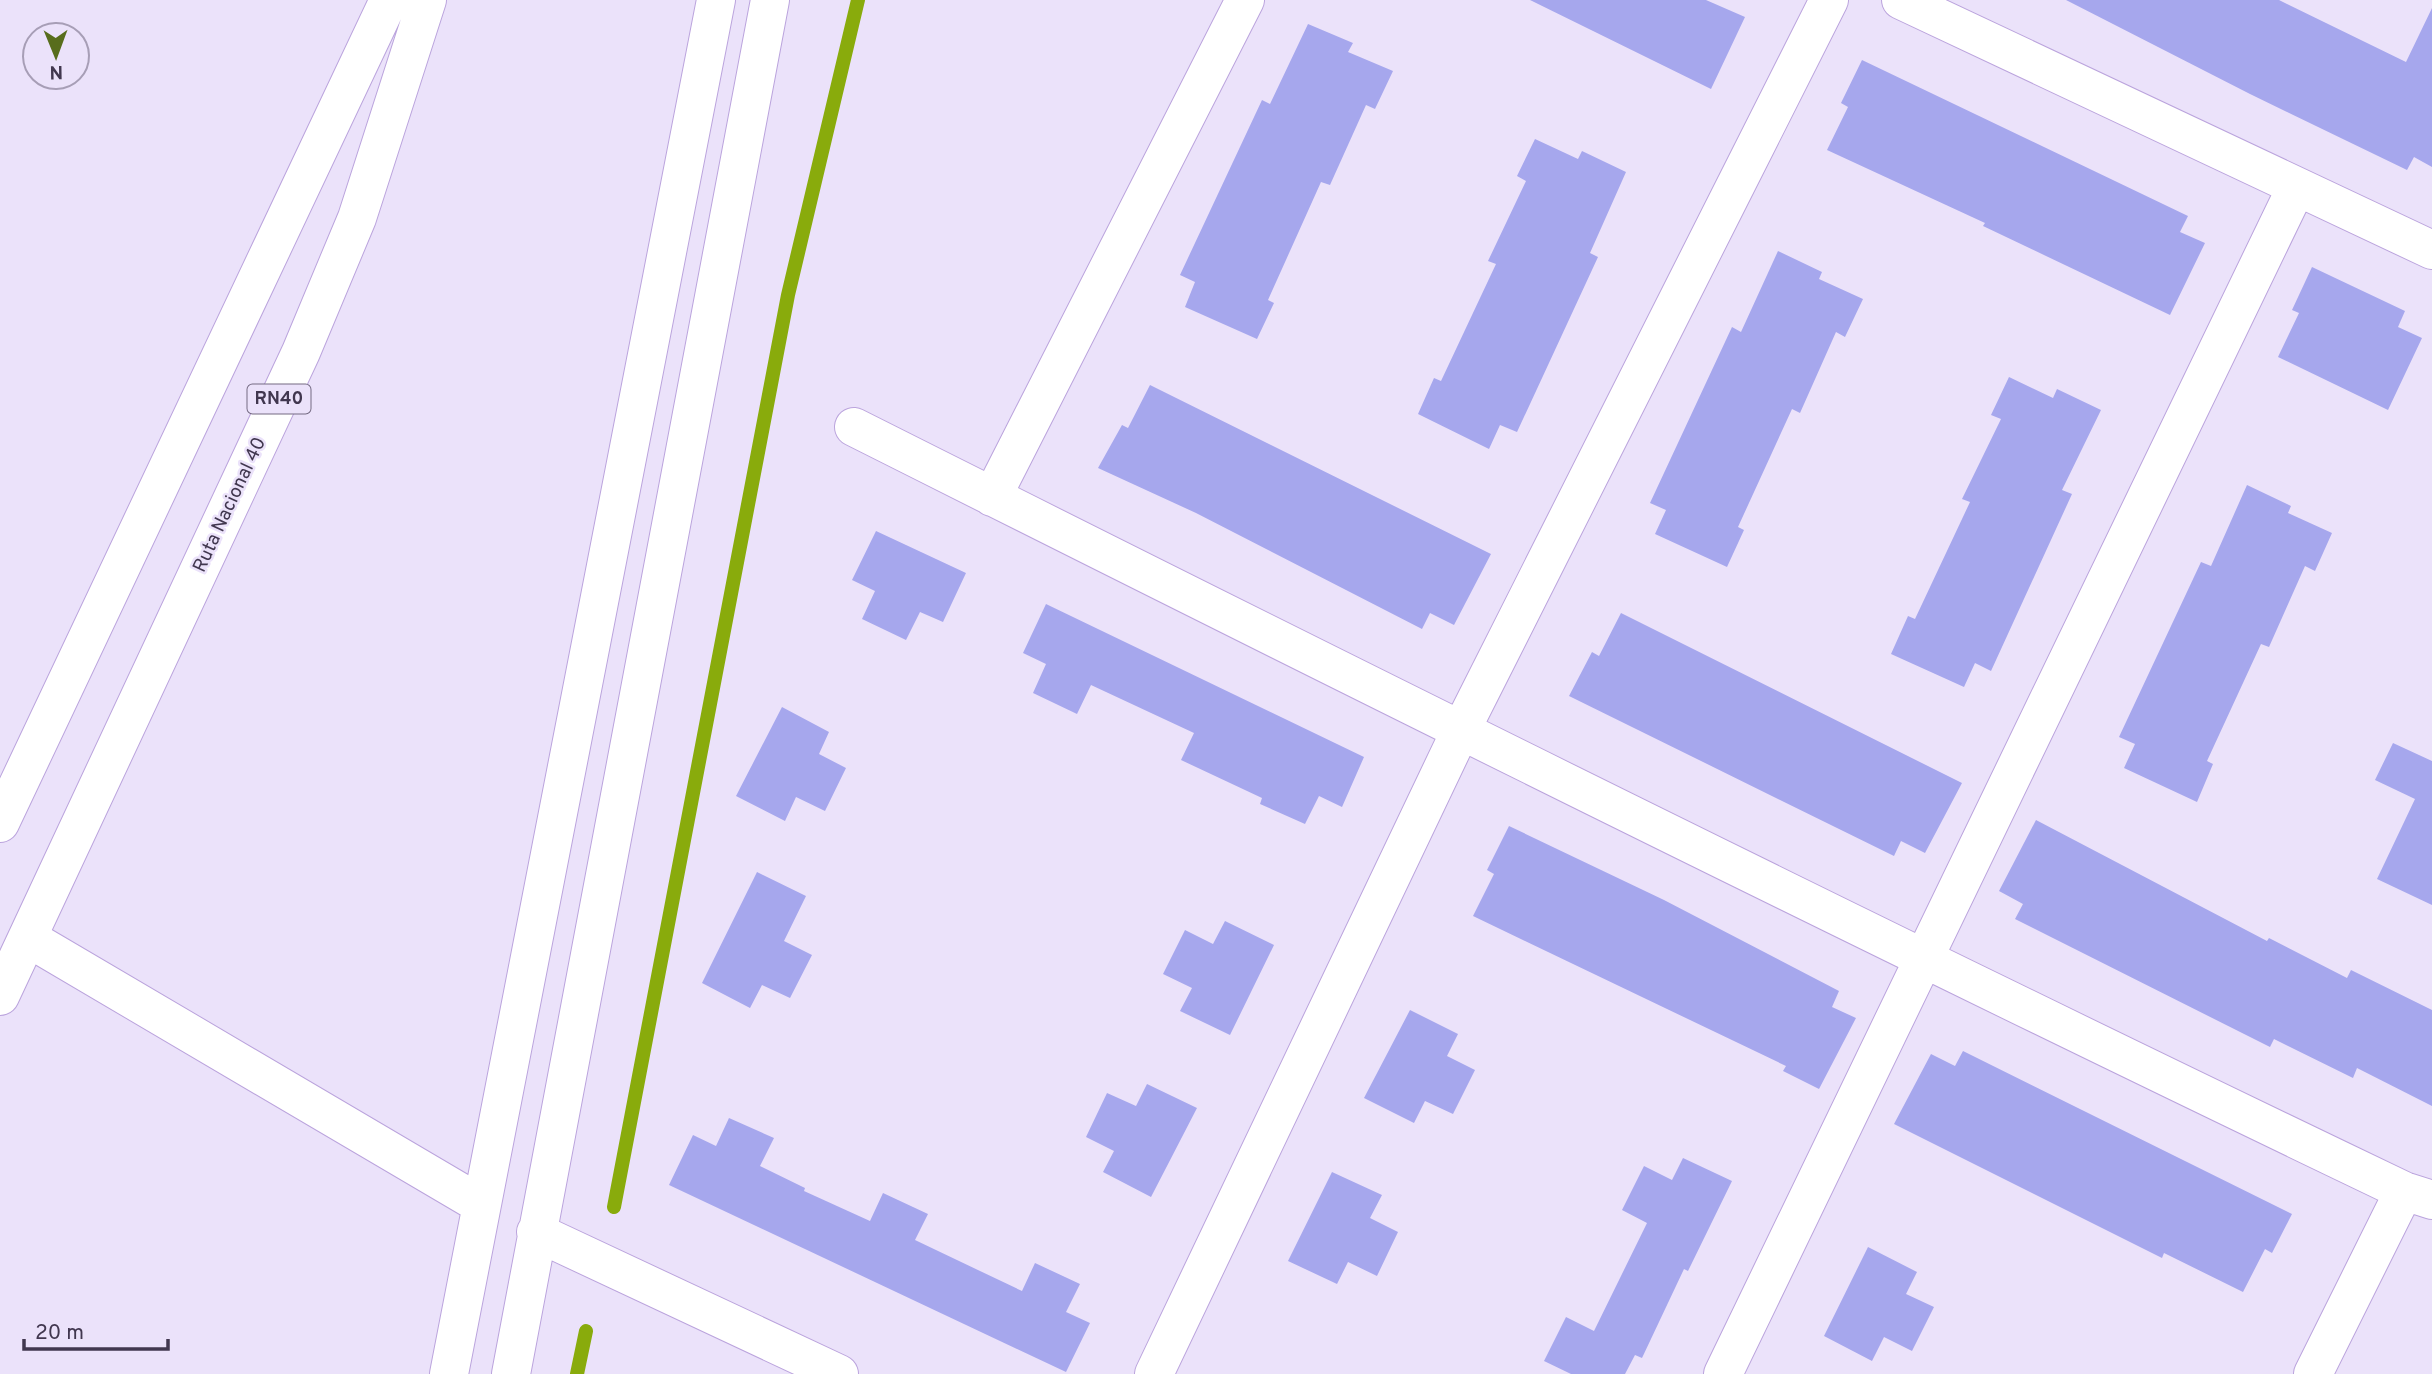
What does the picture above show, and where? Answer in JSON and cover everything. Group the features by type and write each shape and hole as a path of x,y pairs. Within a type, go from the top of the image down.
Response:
{"street":[{"path":"0,823 389,0"},
{"name":"Ruta Nacional 40","path":"0,996 301,352 357,218 427,0"},
{"path":"449,1374 716,0"},
{"path":"511,1374 770,0"},
{"path":"992,496 1245,0"},
{"path":"1154,1374 1460,732 1829,0"},
{"path":"1901,0 2432,250"},
{"path":"1723,1374 2297,187"},
{"path":"854,427 1460,732 1924,961 2418,1196 2313,1374"},
{"path":"28,938 480,1204"},
{"path":"536,1232 839,1374"}],"building":[{"path":"1530,0 1706,0 1745,17 1711,89"},
{"path":"2066,0 2279,0 2406,62 2432,8 2432,167 2414,157 2407,170"},
{"path":"1308,24 1353,43 1348,52 1393,71 1375,109 1366,105 1330,185 1321,182 1268,300 1274,303 1257,339 1185,307 1195,282 1180,275 1262,100 1270,104"},
{"path":"1862,60 2188,216 2180,232 2205,243 2170,315 1983,226 1985,223 1827,150 1848,107 1841,103"},
{"path":"1535,139 1578,159 1582,151 1626,172 1590,253 1598,257 1517,432 1500,425 1489,449 1418,414 1434,378 1441,381 1496,264 1488,261 1526,181 1517,176"},
{"path":"1778,251 1822,272 1819,279 1863,299 1845,337 1836,332 1800,413 1792,409 1738,527 1744,530 1727,567 1655,534 1666,510 1650,503 1732,327 1741,332"},
{"path":"2312,267 2405,311 2398,327 2422,338 2388,410 2278,357 2299,313 2292,310"},
{"path":"2009,377 2053,398 2057,389 2101,410 2062,490 2072,494 1991,671 1975,663 1964,687 1891,654 1908,616 1915,619 1970,502 1962,499 2001,419 1991,415"},
{"path":"1150,385 1491,554 1454,625 1430,613 1422,629 1196,513 1098,468 1122,425 1128,428"},
{"path":"2247,485 2291,506 2288,513 2332,533 2315,571 2305,566 2269,647 2261,644 2207,761 2213,764 2197,802 2124,768 2135,744 2119,737 2201,562 2211,566"},
{"path":"876,531 966,573 943,622 920,612 906,640 862,619 875,591 852,580"},
{"path":"1046,604 1364,757 1342,807 1319,796 1305,824 1260,804 1262,798 1181,760 1194,733 1091,685 1077,714 1033,693 1046,664 1023,653"},
{"path":"1621,613 1962,783 1925,853 1901,841 1894,856 1569,696 1592,652 1599,656"},
{"path":"782,707 829,732 819,754 846,768 825,811 796,797 785,821 736,796"},
{"path":"2393,743 2432,761 2432,905 2377,879 2415,799 2375,780"},
{"path":"2036,820 2267,941 2269,938 2347,978 2351,970 2432,1010 2432,1106 2357,1068 2353,1078 2274,1039 2270,1047 2015,919 2023,904 1999,891"},
{"path":"1509,826 1664,900 1839,991 1832,1007 1856,1018 1819,1089 1783,1071 1786,1066 1473,916 1494,874 1487,870"},
{"path":"757,872 806,896 784,941 812,955 790,998 762,985 750,1008 702,983"},
{"path":"1225,921 1274,945 1230,1035 1180,1011 1192,988 1163,974 1185,930 1213,944"},
{"path":"1410,1010 1458,1034 1447,1056 1475,1070 1453,1114 1425,1101 1414,1123 1364,1098"},
{"path":"1963,1051 2292,1214 2272,1253 2265,1249 2243,1292 2164,1253 2162,1258 1894,1124 1931,1054 1955,1066"},
{"path":"1147,1084 1197,1108 1151,1197 1103,1172 1114,1151 1086,1137 1107,1093 1136,1106"},
{"path":"729,1118 774,1138 760,1166 805,1188 804,1191 870,1221 883,1193 928,1214 915,1240 1022,1291 1035,1263 1080,1284 1066,1312 1090,1323 1066,1372 669,1185 693,1135 716,1146"},
{"path":"1683,1158 1732,1181 1688,1271 1684,1269 1642,1358 1635,1355 1625,1374 1571,1374 1544,1361 1566,1317 1594,1331 1647,1223 1622,1210 1644,1166 1672,1180"},
{"path":"1332,1172 1382,1195 1370,1218 1398,1232 1377,1276 1348,1262 1337,1284 1288,1261"},
{"path":"1868,1247 1917,1272 1906,1294 1934,1307 1912,1351 1884,1337 1872,1361 1824,1336"}],"waterway":[{"path":"614,1207 788,295 858,0"},
{"path":"577,1374 586,1331"}]}
